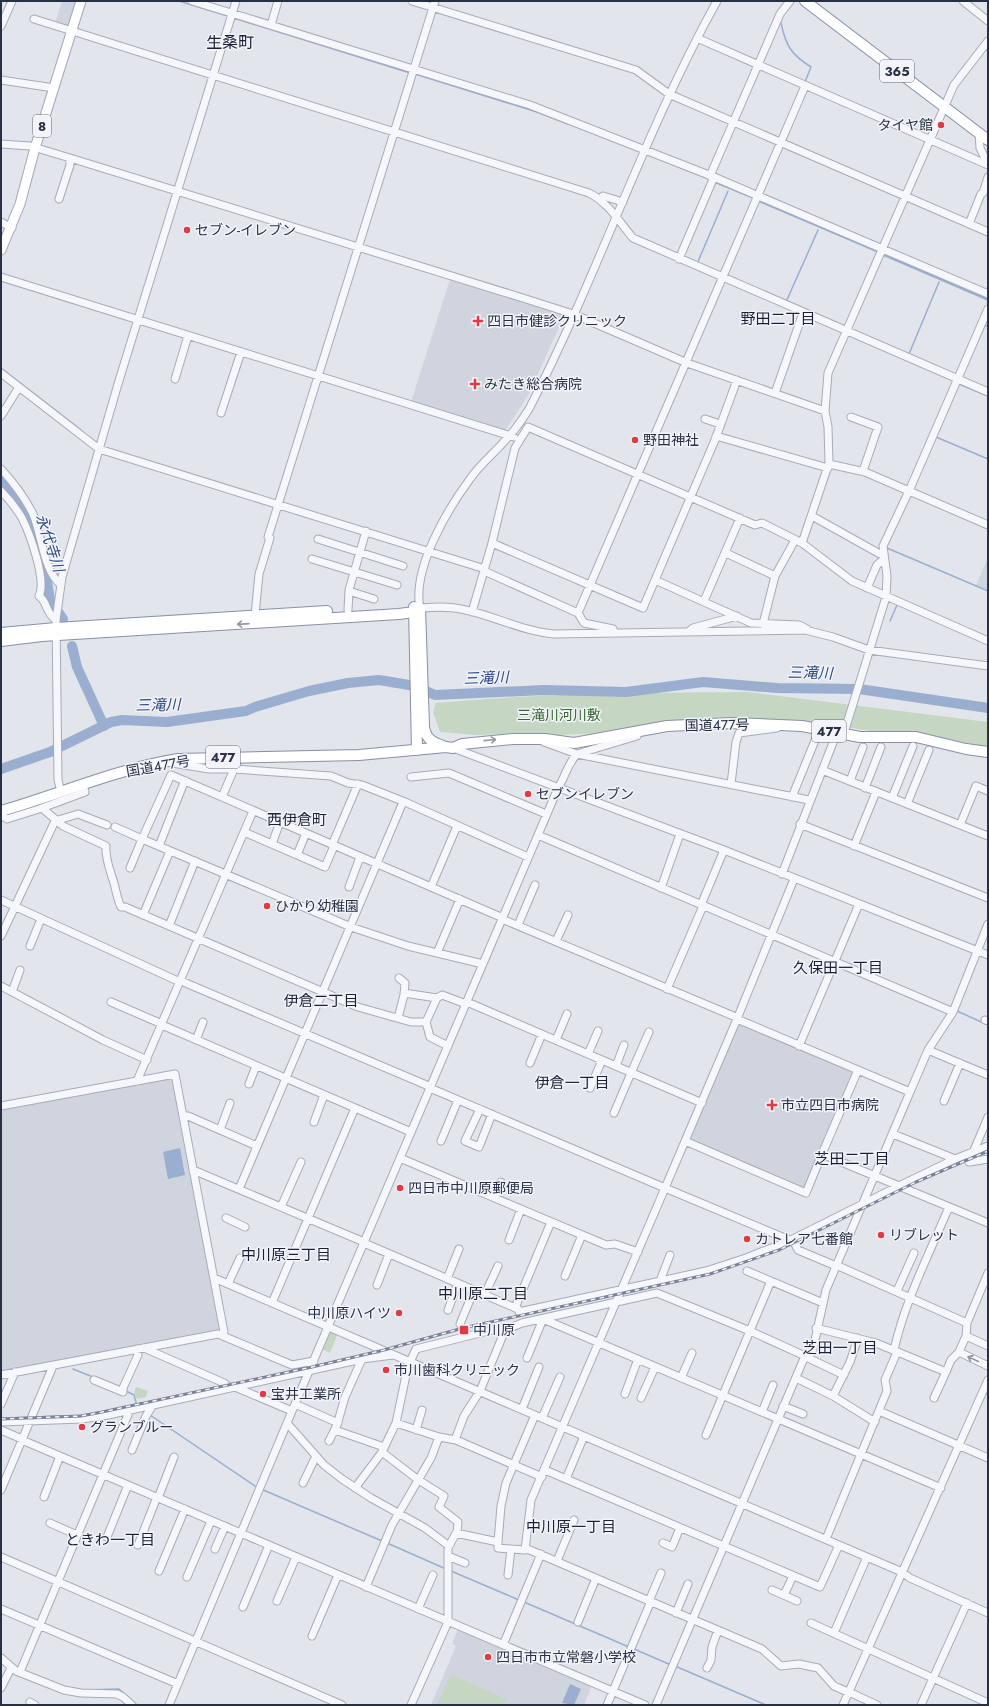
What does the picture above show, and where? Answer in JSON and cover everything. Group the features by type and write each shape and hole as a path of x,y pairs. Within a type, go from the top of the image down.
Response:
{"highway":[{"name":"365","path":"805,1 988,140"},
{"path":"1,633 255,615 417,607"},
{"path":"1,641 56,629 316,618 417,607"},
{"path":"417,607 417,747"},
{"path":"255,615 262,619 316,618"},
{"path":"417,630 424,727 427,737 445,746"},
{"name":"国道477号","path":"1,811 115,774 164,761 233,757 359,755 417,747 445,746 492,740 534,739 574,743 668,726 733,723 802,726 844,731 860,737 924,738 962,748 988,752"}],"main road":[{"name":"8","path":"1,250 12,228 20,204 69,31 81,1"}],"street":[{"path":"1,26 12,1"},
{"path":"192,1 271,25 413,72 530,105 645,150 882,252 988,294"},
{"path":"61,792 58,780 56,629 58,601 64,566 236,1"},
{"path":"271,25 278,1"},
{"path":"412,1 434,4 636,70 669,94 988,232"},
{"path":"717,1 669,94 623,202 538,392 529,409 510,435 470,478 440,526 429,551 423,571 417,607 445,607 472,612 534,632 554,634 812,631"},
{"path":"679,259 734,122 780,14 790,1"},
{"path":"963,1 988,21"},
{"path":"255,615 259,574 279,505 434,4"},
{"path":"34,19 589,193 600,199 632,238 723,279 988,392"},
{"path":"697,38 758,66 988,165"},
{"path":"763,624 776,576 799,542 812,516 828,466 828,427 825,411 828,373 954,85 988,41"},
{"path":"1,80 52,88"},
{"path":"578,613 782,143 805,86"},
{"path":"979,133 980,148 988,165"},
{"path":"1,144 36,148 70,158 573,314 687,363 825,411"},
{"path":"59,199 70,165 70,158"},
{"path":"968,224 981,194 983,193 988,177"},
{"path":"600,199 603,196 623,202"},
{"path":"1,222 12,228"},
{"path":"1,277 520,439"},
{"path":"844,731 886,597 886,576 883,546 909,491 988,309"},
{"path":"774,393 803,312"},
{"path":"175,379 188,336"},
{"path":"222,413 241,352"},
{"path":"1,373 99,449 366,531 484,570 578,613 584,623 613,629 614,634"},
{"path":"492,543 643,608 716,436 737,380"},
{"path":"1,416 19,387"},
{"path":"851,417 878,427 863,472"},
{"path":"705,419 720,424"},
{"path":"472,612 492,543 515,448 526,428 530,427 755,525 762,523 799,542 848,578 867,588 988,641"},
{"path":"716,436 828,466 863,472 988,525"},
{"path":"1,469 29,507 37,524 51,574 61,584"},
{"path":"1,491 14,506 26,526 42,582 39,596 43,599 56,629"},
{"path":"812,516 883,557"},
{"path":"704,602 740,518"},
{"path":"348,610 349,591 366,531"},
{"path":"318,539 403,566"},
{"path":"726,553 776,576"},
{"path":"867,588 877,565 883,557"},
{"path":"312,559 397,585"},
{"path":"655,580 751,623 799,625 812,631 869,650 988,666"},
{"path":"349,591 374,599"},
{"path":"688,632 694,628 737,616"},
{"path":"731,784 736,742 739,733 741,731 776,729 782,725"},
{"path":"169,1705 259,1488 546,814 558,788 564,780 573,758 577,754 668,726"},
{"path":"792,797 816,738"},
{"path":"534,739 577,754 809,800"},
{"path":"782,874 809,800 834,740"},
{"path":"445,746 724,850 988,955"},
{"path":"892,798 913,746"},
{"path":"850,781 863,747"},
{"path":"866,788 881,747"},
{"path":"907,804 929,750"},
{"path":"164,761 196,767 321,774 331,776 348,783 358,784 403,802 528,857"},
{"path":"222,797 234,769"},
{"path":"822,770 960,825 987,834"},
{"path":"411,777 449,773 546,814"},
{"path":"130,868 171,775 738,1018 799,1046 910,1092"},
{"path":"159,846 183,785 186,781"},
{"path":"244,832 325,867 358,784"},
{"path":"1,815 7,819 42,808 85,792 83,785"},
{"path":"960,825 976,786 988,791"},
{"path":"854,846 876,792"},
{"path":"239,1189 403,802"},
{"path":"42,808 55,821 106,846 106,854 112,876 114,891 121,907 125,907 358,1007 411,1022 426,1022"},
{"path":"137,1081 253,811"},
{"path":"1,936 55,821 78,814 107,825"},
{"path":"272,844 280,822"},
{"path":"800,824 988,898"},
{"path":"431,887 457,826"},
{"path":"115,827 351,927 386,939 483,964"},
{"path":"297,855 306,833"},
{"path":"661,888 680,834"},
{"path":"538,835 953,1012"},
{"path":"668,989 724,850"},
{"path":"143,915 170,851"},
{"path":"349,887 360,857"},
{"path":"168,926 195,861"},
{"path":"525,1548 531,1500 738,1018 794,879"},
{"path":"518,925 535,885"},
{"path":"437,953 460,899"},
{"path":"1,900 180,981 789,1240 795,1244 798,1250 911,1297 967,1323"},
{"path":"799,1046 836,962 859,904"},
{"path":"556,941 568,915"},
{"path":"30,946 41,919"},
{"path":"656,1705 783,1406 807,1357 813,1349 816,1328 823,1303 836,1266 862,1204 928,1050 953,1012 988,924"},
{"path":"12,992 20,970"},
{"path":"398,1018 404,993 404,981 399,978"},
{"path":"1,986 102,1040 147,1060"},
{"path":"404,993 437,998"},
{"path":"448,1046 430,1037 426,1022 437,998 442,995 466,1003 542,1034 702,1103"},
{"path":"111,1002 411,1132"},
{"path":"556,1040 567,1014"},
{"path":"196,1040 203,1022"},
{"path":"588,1054 598,1031"},
{"path":"614,1113 649,1032"},
{"path":"530,1063 542,1034"},
{"path":"616,1066 624,1045"},
{"path":"928,1050 988,1075"},
{"path":"590,1088 600,1065 600,1060"},
{"path":"944,1101 960,1063"},
{"path":"249,1084 256,1066"},
{"path":"685,1141 806,1193 858,1070"},
{"path":"1,1106 175,1074 224,1332 222,1336"},
{"path":"314,1122 324,1095"},
{"path":"441,1141 458,1100"},
{"path":"220,1130 230,1102"},
{"path":"272,1303 355,1108"},
{"path":"480,1109 466,1141 479,1147 492,1114"},
{"path":"183,1116 257,1146"},
{"path":"988,1117 969,1162 988,1159"},
{"path":"892,1134 955,1159"},
{"path":"193,1170 458,1284 485,1294 515,1308 519,1312 726,1265 789,1240 955,1159 988,1146"},
{"path":"822,1154 988,1223"},
{"path":"400,1158 606,1245 615,1244 638,1252"},
{"path":"251,1160 259,1163"},
{"path":"281,1207 301,1162"},
{"path":"248,1167 256,1171"},
{"path":"243,1178 251,1182"},
{"path":"495,1198 501,1182"},
{"path":"826,1539 880,1411 887,1391 885,1380 895,1351 899,1327 949,1207"},
{"path":"509,1240 521,1209"},
{"path":"226,1218 245,1226"},
{"path":"515,1308 551,1222"},
{"path":"565,1276 582,1235"},
{"path":"447,1279 459,1249"},
{"path":"897,1292 914,1253"},
{"path":"377,1285 389,1254"},
{"path":"660,1281 670,1255"},
{"path":"228,1284 240,1258"},
{"path":"485,1294 498,1266"},
{"path":"747,1271 823,1303"},
{"path":"934,1398 951,1360 959,1352 966,1336 967,1323 988,1273"},
{"path":"214,1278 826,1539 902,1572 910,1578 988,1613"},
{"path":"700,1427 707,1433 771,1281"},
{"path":"448,1310 458,1284"},
{"path":"460,1324 474,1290"},
{"path":"455,1440 464,1416 480,1391 506,1330 515,1325 658,1294 750,1331 844,1375"},
{"path":"543,1319 941,1488"},
{"path":"527,1358 543,1319"},
{"path":"355,1488 383,1450 396,1423 410,1361 416,1349 500,1328 502,1330 506,1330"},
{"path":"816,1328 876,1343 946,1372"},
{"path":"1,1375 218,1334 292,1365 314,1361"},
{"path":"966,1336 988,1346"},
{"path":"833,1396 844,1375 858,1338"},
{"path":"141,1349 224,1383 228,1387 235,1387 292,1411"},
{"path":"94,1380 123,1390 141,1349"},
{"path":"959,1352 988,1366"},
{"path":"681,1378 692,1353"},
{"path":"1,1422 82,1419 136,1409 362,1359 393,1355"},
{"path":"329,1441 338,1423 345,1397 362,1359"},
{"path":"625,1394 638,1359"},
{"path":"1,1490 53,1366"},
{"path":"522,1409 539,1367"},
{"path":"641,1398 655,1367"},
{"path":"1,1404 15,1372"},
{"path":"560,1376 514,1464 502,1496 498,1548 525,1550 525,1548 557,1561 692,1620 762,1648 781,1666 799,1664 818,1668 834,1686 877,1705"},
{"path":"796,1378 833,1396 875,1422"},
{"path":"843,1705 988,1380"},
{"path":"762,1412 773,1385"},
{"path":"295,1404 338,1423"},
{"path":"132,1450 147,1414 153,1405"},
{"path":"783,1406 803,1414"},
{"path":"20,1670 103,1474 136,1409"},
{"path":"416,1430 422,1410"},
{"path":"880,1411 988,1458"},
{"path":"705,1416 713,1419"},
{"path":"287,1423 324,1466 355,1488 425,1528 449,1546"},
{"path":"396,1423 439,1437 455,1440 542,1477"},
{"path":"1,1430 211,1521 613,1691 640,1704"},
{"path":"335,1430 383,1450 417,1479 444,1496 439,1506 458,1522 457,1533 449,1546 448,1622 411,1705"},
{"path":"566,1479 584,1436"},
{"path":"366,1587 398,1513 417,1479 431,1458 439,1437"},
{"path":"44,1497 60,1456"},
{"path":"303,1484 316,1456"},
{"path":"138,1545 174,1457"},
{"path":"545,1470 820,1588 839,1545"},
{"path":"107,1537 128,1485"},
{"path":"159,1571 185,1509"},
{"path":"557,1561 574,1520"},
{"path":"187,1577 211,1521"},
{"path":"50,1523 77,1535"},
{"path":"215,1548 224,1526"},
{"path":"663,1543 672,1547 680,1528"},
{"path":"457,1533 498,1542"},
{"path":"243,1607 269,1545"},
{"path":"508,1575 511,1549"},
{"path":"503,1645 540,1554"},
{"path":"448,1556 465,1563"},
{"path":"1,1557 342,1705"},
{"path":"277,1601 296,1557"},
{"path":"834,1633 867,1557"},
{"path":"607,1705 661,1573"},
{"path":"312,1636 338,1575"},
{"path":"418,1609 433,1575"},
{"path":"784,1595 793,1576"},
{"path":"578,1622 596,1578"},
{"path":"676,1613 688,1584"},
{"path":"772,1590 797,1601"},
{"path":"920,1705 967,1603"},
{"path":"1,1610 178,1684"},
{"path":"811,1623 988,1703"},
{"path":"708,1668 711,1660 712,1647 718,1630"},
{"path":"1,1658 11,1668 20,1670 36,1680 71,1692 117,1694 132,1705"},
{"path":"1,1688 11,1668"}],"shaded area":[{"path":"62,1 77,1 69,27 55,23"},
{"path":"450,279 565,314 529,394 505,431 411,402"},
{"path":"988,558 988,590 976,585"},
{"name":"市立四日市病院","path":"741,1023 852,1070 854,1073 805,1187 802,1188 691,1141 689,1137 738,1024"},
{"path":"171,1076 174,1078 221,1331 1,1373 1,1109"},
{"name":"四日市市立常磐小学校","path":"458,1629 592,1685 584,1705 431,1705 456,1646 452,1644"}],"green space":[{"name":"三滝川河川敷","path":"749,692 988,722 988,748 927,734 877,732 822,723 734,718 654,723 601,733 560,735 519,733 477,735 440,732 433,712 436,703 514,697 592,694"},
{"path":"330,1330 338,1333 330,1353 322,1349"},
{"path":"136,1387 148,1391 146,1397 137,1399 134,1393"},
{"path":"451,1675 506,1699 503,1705 437,1705"}],"water":[{"path":"883,252 988,297 988,301 881,255"},
{"path":"180,1148 185,1175 168,1179 163,1152"},
{"path":"570,1684 581,1689 574,1705 562,1703"}],"waterway":[{"path":"179,1 225,15"},
{"path":"234,18 410,73"},
{"path":"781,23 785,38 791,50 811,67 805,82"},
{"path":"415,74 537,112 568,124"},
{"path":"679,167 709,179"},
{"path":"714,182 753,198"},
{"path":"697,264 728,191"},
{"path":"758,201 878,252"},
{"path":"786,302 818,230"},
{"path":"909,354 939,282"},
{"path":"1,368 81,430"},
{"path":"959,384 988,396"},
{"path":"936,437 988,459"},
{"name":"永代寺川","path":"1,481 17,499 28,516 46,576 50,600 63,619"},
{"path":"887,548 988,591"},
{"path":"890,621 897,605"},
{"name":"永代寺川","path":"72,646 77,667 104,726"},
{"name":"三滝川","path":"1,769 50,752 111,722 122,720 167,722 246,711 309,691 348,683 379,680 415,686 435,695 544,690 626,692 703,682 777,688 859,689 988,708"},
{"path":"957,1011 988,1025"},
{"path":"73,1369 93,1377"},
{"path":"126,1391 134,1395 137,1406"},
{"path":"150,1415 258,1488"},
{"path":"261,1489 382,1541"},
{"path":"387,1543 446,1569"},
{"path":"451,1571 519,1600"},
{"path":"524,1602 629,1647"},
{"path":"634,1649 671,1665"},
{"path":"12,1663 19,1668"},
{"path":"675,1666 766,1705"},
{"path":"84,1690 119,1689 137,1705"}],"railway":[{"path":"1,1419 81,1416 102,1412 312,1367 384,1350 463,1328 710,1274 779,1250 916,1182 988,1151"}],"place":[{"name":"タイヤ館","path":"941,125"},
{"name":"セブン-イレブン","path":"187,230"},
{"name":"四日市健診クリニック","path":"478,321"},
{"name":"みたき総合病院","path":"475,384"},
{"name":"野田神社","path":"635,440"},
{"name":"セブンイレブン","path":"528,794"},
{"name":"ひかり幼稚園","path":"267,906"},
{"name":"市立四日市病院","path":"772,1105"},
{"name":"四日市中川原郵便局","path":"400,1188"},
{"name":"リブレット","path":"881,1235"},
{"name":"カトレア七番館","path":"747,1239"},
{"name":"中川原ハイツ","path":"399,1313"},
{"name":"中川原","path":"464,1330"},
{"name":"市川歯科クリニック","path":"386,1370"},
{"name":"宝井工業所","path":"263,1394"},
{"name":"グランブルー","path":"82,1427"},
{"name":"四日市市立常磐小学校","path":"488,1657"}],"district":[{"name":"生桑町","path":"230,42"},
{"name":"野田二丁目","path":"778,319"},
{"name":"西伊倉町","path":"297,820"},
{"name":"久保田一丁目","path":"838,968"},
{"name":"伊倉二丁目","path":"321,1001"},
{"name":"伊倉一丁目","path":"572,1083"},
{"name":"芝田二丁目","path":"852,1159"},
{"name":"中川原三丁目","path":"286,1255"},
{"name":"中川原二丁目","path":"483,1294"},
{"name":"芝田一丁目","path":"840,1348"},
{"name":"中川原一丁目","path":"571,1527"},
{"name":"ときわ一丁目","path":"110,1540"}]}
